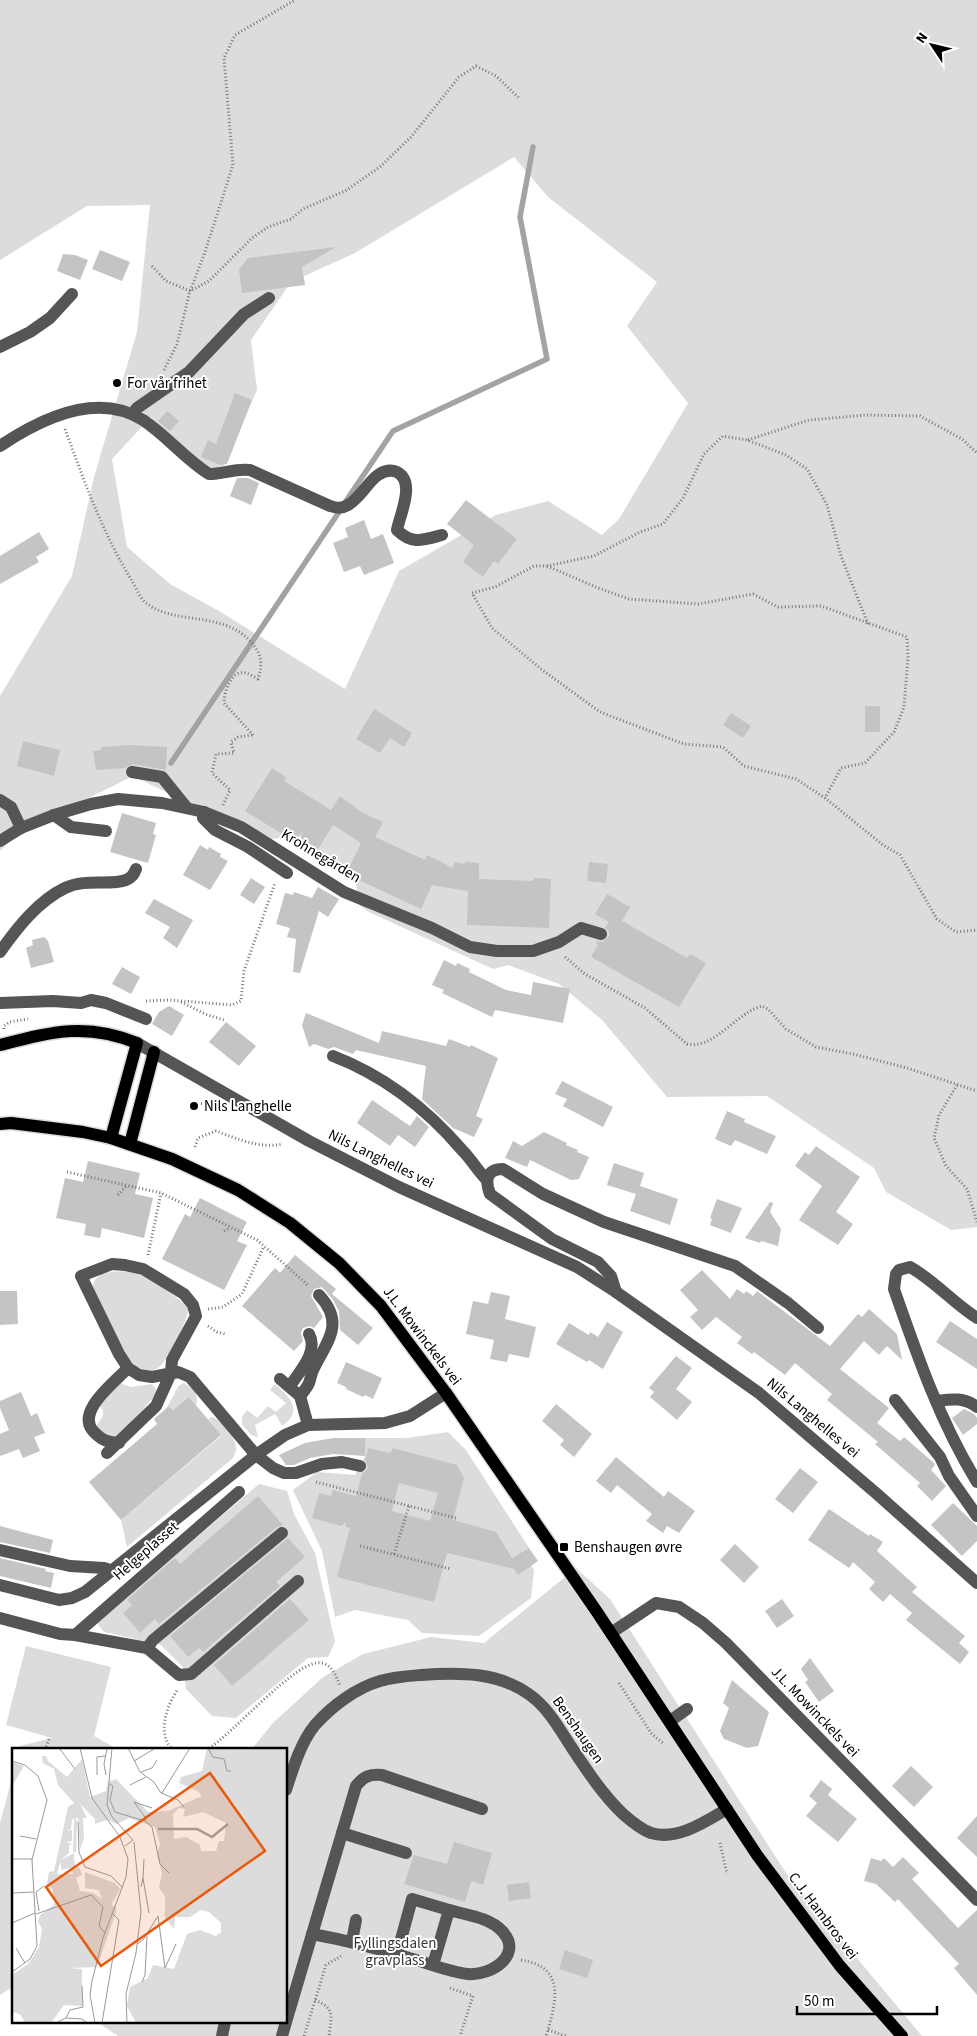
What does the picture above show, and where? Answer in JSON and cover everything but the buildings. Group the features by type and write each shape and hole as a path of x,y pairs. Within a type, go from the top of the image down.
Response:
{"main road":[{"path":"0,1045 58,1032 85,1030 116,1034 137,1043 111,1138"},
{"path":"130,1144 154,1052"},
{"name":"J.L. Mowinckels vei","path":"0,1124 11,1123 83,1132 111,1138 172,1159 238,1190 290,1223 339,1263 381,1306 446,1393 611,1633 727,1809"},
{"name":"C.J. Hambros vei","path":"727,1809 757,1855 840,1966 902,2036"}],"street":[{"path":"0,348 30,332 50,318 72,294"},
{"path":"132,414 137,408 189,372 244,314 269,298"},
{"path":"0,446 20,432 60,414 83,410 109,409 132,414 166,437 200,469 209,474 242,469 250,470 330,506 341,508 350,504 378,475 386,471 394,471 402,475 406,484 405,497 397,530 404,537 417,541 442,535"},
{"path":"132,772 162,777 187,808"},
{"path":"0,800 11,808 21,828"},
{"name":"Krohnegården","path":"0,841 21,828 54,815 91,804 118,800 162,803 204,812 242,827 344,892 432,928 470,947 497,951 533,951 559,942 581,928 601,934"},
{"path":"204,812 203,818 214,830 248,847 284,871"},
{"path":"54,815 71,827 106,831"},
{"path":"0,952 24,920 65,888 86,882 124,881 134,874 136,869"},
{"path":"0,1003 53,1001 81,1003 91,1000 106,1003 146,1019"},
{"name":"Nils Langhelles vei","path":"137,1043 309,1141 399,1188 576,1267 616,1292 759,1393 977,1583"},
{"path":"333,1056 358,1066 388,1083 424,1110 461,1148 486,1179 486,1185 490,1194 552,1240 598,1262 611,1276 616,1292"},
{"path":"486,1179 492,1172 504,1169 543,1194 596,1218 627,1231 735,1266 788,1303 818,1328"},
{"path":"107,1454 156,1406 171,1373 172,1360 196,1316 193,1305 184,1294 143,1269 112,1264 81,1276 119,1354 128,1368 138,1375 152,1377 171,1373 178,1372 190,1377 256,1455 267,1465 284,1472 296,1473 322,1464 342,1462 360,1466"},
{"path":"976,1477 936,1401 926,1376 894,1288 896,1274 899,1270 910,1267 925,1276 951,1299 977,1318"},
{"path":"300,1396 309,1383 312,1371 328,1343 333,1327 331,1308 319,1295"},
{"path":"308,1424 300,1396 285,1382 312,1350 312,1340 309,1334"},
{"path":"119,1443 107,1442 92,1431 89,1421 90,1411 96,1400 128,1368"},
{"name":"Helgeplasset","path":"0,1585 59,1600 72,1598 85,1592 113,1571 256,1455 285,1435 308,1424 385,1423 410,1416 446,1393"},
{"path":"936,1401 962,1399 971,1402 977,1407"},
{"path":"894,1400 935,1451 949,1476 977,1516"},
{"name":"Helgeplasset","path":"75,1635 239,1492"},
{"path":"147,1648 153,1640 282,1533"},
{"name":"Helgeplasset","path":"0,1550 70,1566 104,1568 113,1571"},
{"path":"0,1618 60,1634 147,1648 179,1675 191,1674 298,1581"},
{"name":"J.L. Mowinckels vei","path":"611,1633 656,1602 679,1607 702,1623 726,1643 977,1900"},
{"name":"Benshaugen","path":"288,1784 300,1750 314,1726 346,1697 380,1681 407,1676 471,1673 494,1678 530,1695 542,1705 556,1723 588,1773 614,1805 635,1825 650,1833 667,1836 702,1824 727,1809"},
{"path":"670,1721 687,1709"},
{"path":"288,2015 356,1786 366,1776 372,1774 382,1775 482,1808"},
{"path":"342,1834 406,1853"},
{"path":"312,1934 352,1941 433,1965 467,1974 479,1974 498,1967 506,1958 509,1948 508,1938 492,1923 412,1900 396,1954"},
{"path":"433,1965 449,1910"},
{"path":"352,1941 356,1920"}],"path":[{"path":"177,344 190,291 204,255 233,165 224,58 235,35 296,0"},
{"path":"190,291 209,281 252,238 268,227 291,219 303,209 347,190 380,166 411,137 459,76 476,66 496,76 520,99"},
{"path":"152,266 166,281 190,291"},
{"path":"60,414 80,471 108,538 144,600 158,610 217,622 242,633 257,649 262,666 258,679 245,672 238,674 228,683 224,692 224,703 253,735 238,737 232,742 234,753 216,754 212,773 230,790 223,803"},
{"path":"747,440 809,420 866,415 920,416 962,439 977,454"},
{"path":"868,624 841,556 827,505 807,470 786,455 747,440 724,436 704,454 683,498 663,524 640,532 594,556 547,566 534,566 495,587 472,593 492,628 541,669 600,712 684,744 723,747 744,766 796,779 825,798 883,845 900,855 937,919 956,932 977,930"},
{"path":"547,566 629,599 698,604 753,594 778,607 821,606 907,637 908,658 904,707 894,732 865,763 841,768 825,798"},
{"path":"224,1020 205,1014 178,1001 232,1005 241,1001 244,971 284,871"},
{"path":"559,942 563,955 585,974 645,1008 687,1044 693,1045 713,1038 744,1015 762,1006 768,1009 786,1029 816,1048 853,1054 907,1068 977,1091"},
{"path":"957,1085 939,1115 934,1138 946,1166 967,1189 977,1222"},
{"path":"194,1103 207,1104 210,1095"},
{"path":"195,1147 198,1138 216,1131 241,1141 270,1147 286,1143"},
{"path":"67,1172 161,1194 256,1240 319,1295"},
{"path":"118,1195 127,1185"},
{"path":"143,1269 151,1246 161,1194"},
{"path":"224,1231 230,1228"},
{"path":"203,1312 210,1308 223,1307 242,1294 264,1246"},
{"path":"202,1322 217,1332 226,1334"},
{"path":"310,1483 316,1482 456,1518"},
{"path":"394,1554 408,1506"},
{"path":"360,1546 451,1569"},
{"path":"208,1748 277,1689 315,1662 324,1663 332,1668 346,1697"},
{"path":"172,1748 167,1742 165,1732 166,1709 177,1689 191,1674"},
{"path":"619,1683 651,1733 669,1748"},
{"path":"46,1748 50,1737"},
{"path":"720,1843 727,1874"},
{"path":"304,2036 326,1965 341,1956 349,1956"},
{"path":"506,1958 532,1962 548,1972 554,1983 554,2010 546,2036"},
{"path":"446,1987 473,1996 460,2036"},
{"path":"315,2000 326,2005 332,2013 329,2036"},
{"path":"548,2030 566,2036"}],"green space":[{"path":"0,0 977,0 977,1227 951,1230 886,1192 874,1168 767,1096 667,1097 602,1020 559,984 508,965 493,969 369,912 360,906 354,873 298,835 265,840 133,776 18,833 0,851 0,696 72,576 94,477 137,332 150,205 87,206 0,260","holes":["514,157 548,197 657,282 627,326 688,403 619,519 602,535 548,501 496,515 399,571 345,689 219,611 170,584 127,547 112,459 151,417 217,481 257,390 251,340 291,282 355,253"]},
{"path":"132,1271 162,1287 189,1309 171,1351 161,1366 153,1370 142,1369 130,1363 93,1287 94,1281 102,1274"},
{"path":"117,1382 131,1387 152,1384 156,1389 155,1395 120,1438 112,1439 95,1428 103,1416 103,1410 98,1404"},
{"path":"183,1383 196,1394 196,1405 189,1397 173,1410 169,1406 166,1409 178,1387"},
{"path":"275,1384 290,1399 293,1410 292,1415 282,1426 275,1414 255,1425 258,1437 251,1435 242,1424 242,1417 247,1410 257,1418 268,1406 276,1412 286,1403 270,1390"},
{"path":"212,1417 228,1430 234,1440 236,1450 233,1458 127,1547 121,1520 221,1436 208,1419"},
{"path":"448,1432 466,1450 529,1548 522,1552 534,1570 531,1598 479,1636 422,1633 408,1620 355,1610 335,1617 322,1551 293,1490 317,1472 355,1475 365,1456 366,1438 407,1438"},
{"path":"259,1484 287,1491 294,1514 315,1553 335,1642 328,1657 308,1658 236,1718 212,1716 186,1689 183,1667 161,1645 104,1632 97,1623"},
{"name":"Fyllingsdalen gravplass","path":"576,1568 610,1599 786,1873 922,2036 118,2036 100,2024 288,2024 288,1748 253,1748 273,1723 323,1677 363,1654 431,1637 484,1643"},
{"path":"26,1646 111,1667 94,1736 115,1748 20,1748 20,1746 52,1738 6,1725"},
{"path":"12,1778 12,1987 0,1995 0,1823"}],"waterway":[{"path":"346,501 393,431 547,359 520,217 533,147"},
{"path":"171,763 341,509"}],"place":[{"name":"For vår frihet","path":"117,383"},
{"name":"Nils Langhelle","path":"194,1106"},
{"name":"Benshaugen øvre","path":"564,1547"}]}
